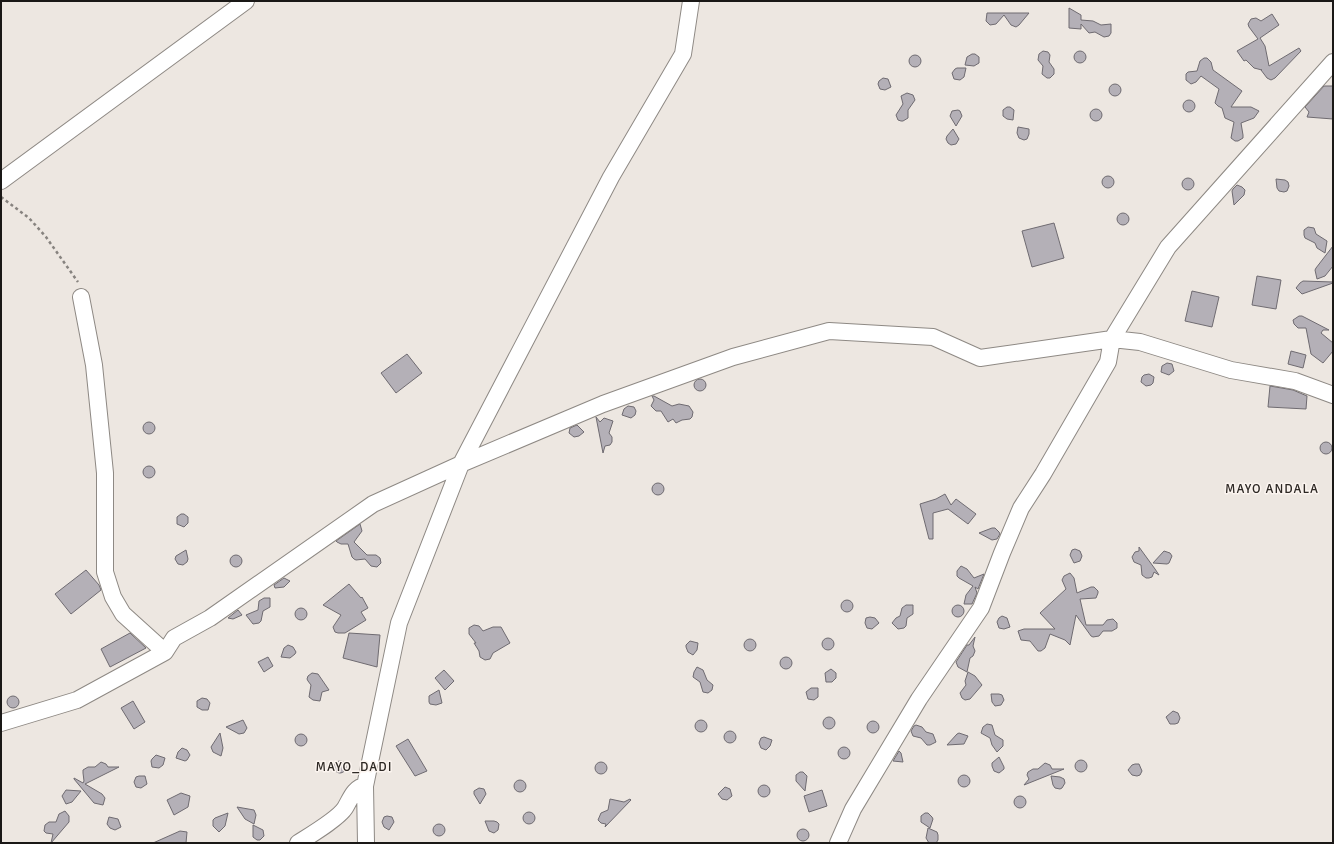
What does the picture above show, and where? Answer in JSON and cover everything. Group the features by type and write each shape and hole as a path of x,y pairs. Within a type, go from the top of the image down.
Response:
{"street":[{"path":"1,181 246,1"},
{"path":"366,843 365,786 399,623 461,464 611,177 683,54 691,1"},
{"path":"838,843 853,808 920,699 982,608 1002,553 1021,508 1043,474 1108,362 1112,339 1168,247 1333,62"},
{"path":"81,297 94,365 105,473 105,572 113,597 123,614 165,652"},
{"path":"1,723 76,700 165,652 174,638 210,618 373,504 461,464 603,404 733,357 829,331 932,337 980,358 1112,339 1140,342 1231,370 1295,381 1333,395"},
{"path":"298,843 328,824 345,809 355,791 360,786 365,786"}],"path":[{"path":"1,197 29,218 46,237 83,291 81,297"}],"building":[{"path":"1069,8 1081,15 1081,20 1093,21 1101,25 1111,24 1111,33 1109,36 1104,37 1095,32 1089,33 1081,24 1081,29 1069,28"},
{"path":"987,13 1029,13 1016,27 1011,25 1004,15 996,24 990,25 986,21"},
{"path":"1272,14 1279,25 1260,38 1265,46 1269,66 1299,48 1301,51 1275,78 1271,80 1267,78 1262,70 1254,68 1246,60 1244,61 1237,51 1258,39 1249,27 1248,24 1251,19 1256,18 1261,21"},
{"path":"1043,51 1048,52 1050,55 1049,62 1054,69 1054,74 1050,78 1047,78 1042,74 1043,66 1038,60 1039,54"},
{"path":"1078,51 1082,51 1086,57 1082,63 1078,63 1074,59 1074,55"},
{"path":"972,54 979,57 979,63 974,66 965,65 967,57"},
{"path":"913,55 917,55 921,61 917,67 913,67 909,63 909,59"},
{"path":"1207,58 1211,62 1213,70 1242,91 1231,107 1251,107 1259,111 1254,118 1241,123 1243,138 1238,141 1231,138 1234,122 1225,118 1222,108 1215,103 1219,89 1201,76 1196,82 1191,84 1186,80 1186,74 1188,72 1197,71 1200,61"},
{"path":"957,68 966,68 964,77 960,80 954,79 952,73"},
{"path":"883,78 888,79 891,87 885,90 880,89 878,84"},
{"path":"1113,84 1117,84 1121,90 1117,96 1113,96 1109,92 1109,88"},
{"path":"1324,86 1333,86 1333,119 1307,117 1309,112 1305,107"},
{"path":"907,93 913,95 915,100 908,110 908,118 901,121 898,120 896,115 903,104 901,96"},
{"path":"1187,100 1191,100 1195,106 1191,112 1187,112 1183,108 1183,104"},
{"path":"1007,107 1014,110 1013,120 1007,119 1003,116 1003,110"},
{"path":"1094,109 1098,109 1102,115 1098,121 1094,121 1090,117 1090,113"},
{"path":"958,110 962,116 956,126 950,116 952,111"},
{"path":"1018,127 1029,129 1027,139 1024,140 1019,138 1017,133"},
{"path":"953,129 959,139 956,144 951,145 946,139"},
{"path":"1106,176 1110,176 1114,182 1110,188 1106,188 1102,184 1102,180"},
{"path":"1186,178 1190,178 1194,184 1190,190 1186,190 1182,186 1182,182"},
{"path":"1276,179 1285,180 1288,182 1289,186 1287,191 1279,191 1277,188"},
{"path":"1237,185 1245,190 1244,195 1234,205 1232,191"},
{"path":"1121,213 1125,213 1129,219 1125,225 1121,225 1117,221 1117,217"},
{"path":"1054,223 1064,258 1032,267 1022,231"},
{"path":"1308,227 1314,228 1316,234 1327,241 1325,253 1317,248 1315,243 1305,238 1304,230"},
{"path":"1333,246 1333,266 1325,276 1317,279 1315,270"},
{"path":"1257,276 1281,280 1276,309 1252,305"},
{"path":"1303,281 1333,283 1302,294 1296,288"},
{"path":"1192,291 1219,297 1212,327 1185,321"},
{"path":"1299,316 1302,316 1329,330 1323,330 1321,333 1333,343 1333,351 1323,363 1311,354 1306,328 1298,328 1294,324 1293,320"},
{"path":"1291,351 1306,355 1303,368 1288,364"},
{"path":"407,354 422,373 396,393 381,373"},
{"path":"1167,363 1172,364 1174,371 1169,375 1161,372 1162,366"},
{"path":"1149,374 1154,377 1153,383 1146,386 1141,382 1142,377"},
{"path":"698,379 702,379 706,385 702,391 698,391 694,387 694,383"},
{"path":"1270,386 1293,390 1307,396 1306,409 1268,407"},
{"path":"652,396 672,406 679,404 689,406 693,412 692,417 676,423 673,419 668,422 661,411 656,411 651,406 654,400"},
{"path":"628,406 634,407 636,411 635,415 631,418 622,415 624,409"},
{"path":"596,417 600,422 604,418 613,421 609,433 612,437 612,442 610,445 605,446 603,453"},
{"path":"147,422 151,422 155,428 151,434 147,434 143,430 143,426"},
{"path":"577,425 584,432 579,436 574,437 569,433 570,428"},
{"path":"1324,442 1328,442 1332,448 1328,454 1324,454 1320,450 1320,446"},
{"path":"147,466 151,466 155,472 151,478 147,478 143,474 143,470"},
{"path":"656,483 660,483 664,489 660,495 656,495 652,491 652,487"},
{"path":"945,494 951,505 956,499 976,514 968,524 948,509 933,513 933,539 929,539 920,504 936,499"},
{"path":"181,514 188,517 188,523 184,527 177,524 177,517"},
{"path":"360,524 362,531 354,542 367,555 376,555 380,558 381,563 377,567 371,566 365,559 354,559 348,544 341,544 336,541"},
{"path":"995,528 1000,534 997,539 992,540 979,533"},
{"path":"1139,547 1159,575 1154,572 1152,577 1146,578 1142,575 1141,565 1134,562 1132,557 1135,552 1139,551"},
{"path":"1075,549 1080,551 1082,556 1080,561 1074,563 1070,555 1072,550"},
{"path":"186,550 188,559 187,562 183,565 178,564 175,559 176,556"},
{"path":"1164,551 1170,553 1172,556 1169,563 1153,563"},
{"path":"234,555 238,555 242,561 238,567 234,567 230,563 230,559"},
{"path":"961,566 967,569 974,578 984,574 978,589 975,587 977,593 972,604 964,604 966,595 973,586 957,576 957,571"},
{"path":"86,570 99,585 101,590 71,614 55,594"},
{"path":"1070,573 1074,578 1077,593 1091,587 1094,587 1098,591 1096,598 1080,599 1086,625 1103,625 1107,620 1113,619 1117,623 1117,628 1112,631 1103,631 1099,636 1093,637 1076,615 1070,645 1065,640 1050,634 1045,648 1038,651 1030,641 1021,640 1018,631 1024,629 1055,629 1040,613 1066,589 1062,580 1064,576"},
{"path":"284,578 290,581 284,587 275,588 274,585"},
{"path":"349,584 361,598 362,597 368,608 361,612 366,620 345,633 338,633 335,632 333,627 341,615 323,605"},
{"path":"264,598 270,598 270,607 263,611 261,621 259,623 253,624 246,615 258,610 259,601"},
{"path":"845,600 849,600 853,606 849,612 845,612 841,608 841,604"},
{"path":"906,605 913,605 913,614 907,618 906,626 904,628 898,629 892,623 900,616 902,608"},
{"path":"960,605 963,606 963,616 956,617 953,616 952,609 953,606"},
{"path":"299,608 303,608 307,614 303,620 299,620 295,616 295,612"},
{"path":"238,610 242,615 233,619 228,618"},
{"path":"1002,616 1007,618 1010,627 1004,629 999,628 997,622"},
{"path":"866,618 875,618 879,623 872,629 867,628 865,623"},
{"path":"474,625 479,626 483,631 493,627 501,627 510,643 493,653 490,659 485,660 480,657 479,651 474,643 476,643 469,634 469,628"},
{"path":"130,633 146,648 110,667 101,649"},
{"path":"349,633 380,635 377,667 343,658"},
{"path":"975,637 973,646 975,651 973,656 970,658 967,672 958,667 956,662 967,645 969,645"},
{"path":"826,638 830,638 834,644 830,650 826,650 822,646 822,642"},
{"path":"748,639 752,639 756,645 752,651 748,651 744,647 744,643"},
{"path":"690,641 698,643 697,650 693,655 688,652 686,647"},
{"path":"288,645 293,647 296,652 295,654 290,658 281,657 284,648"},
{"path":"268,657 273,666 264,672 258,662"},
{"path":"784,657 788,657 792,663 788,669 784,669 780,665 780,661"},
{"path":"697,667 703,670 707,680 713,685 712,690 708,693 703,692 700,682 693,677"},
{"path":"831,669 836,673 836,678 832,682 826,682 825,673"},
{"path":"444,670 454,681 445,690 435,678"},
{"path":"968,672 975,676 982,685 970,699 965,700 962,698 960,693 966,685 965,681"},
{"path":"312,673 318,674 329,690 322,692 320,701 313,700 309,697 311,685 307,679"},
{"path":"811,688 818,688 818,697 814,700 808,699 806,692"},
{"path":"439,690 442,703 436,705 430,704 429,696"},
{"path":"991,694 1002,695 1004,700 1001,705 995,706 992,702"},
{"path":"11,696 15,696 19,702 15,708 11,708 7,704 7,700"},
{"path":"202,698 207,699 210,703 208,710 202,710 197,707 197,701"},
{"path":"133,701 145,722 134,729 121,708"},
{"path":"1173,711 1178,713 1180,718 1178,723 1170,724 1166,717"},
{"path":"827,717 831,717 835,723 831,729 827,729 823,725 823,721"},
{"path":"243,720 247,728 244,733 239,734 226,727"},
{"path":"699,720 703,720 707,726 703,732 699,732 695,728 695,724"},
{"path":"871,721 875,721 879,727 875,733 871,733 867,729 867,725"},
{"path":"987,724 992,725 995,735 1003,740 1003,746 997,752 992,745 990,738 981,733 983,727"},
{"path":"916,725 922,727 926,732 933,734 936,742 927,745 921,738 913,736 911,731"},
{"path":"728,731 732,731 736,737 732,743 728,743 724,739 724,735"},
{"path":"220,733 223,748 221,756 213,752 211,747"},
{"path":"959,733 968,736 964,744 947,745 957,734"},
{"path":"299,734 303,734 307,740 303,746 299,746 295,742 295,738"},
{"path":"764,737 772,740 770,746 766,750 761,748 759,743 761,738"},
{"path":"408,739 427,771 415,776 396,746"},
{"path":"842,747 846,747 850,753 846,759 842,759 838,755 838,751"},
{"path":"182,748 187,750 190,755 185,761 176,758 178,752"},
{"path":"899,751 901,753 903,762 893,761"},
{"path":"156,755 165,758 163,765 159,768 152,767 151,761"},
{"path":"999,757 1004,769 999,773 994,771 992,763"},
{"path":"1079,760 1083,760 1087,766 1083,772 1079,772 1075,768 1075,764"},
{"path":"338,761 342,761 346,767 342,773 338,773 334,769 334,765"},
{"path":"101,762 106,764 108,767 119,767 85,784 102,794 105,798 103,805 94,803 74,779 83,783 83,770 88,767 95,767"},
{"path":"599,762 603,762 607,768 603,774 599,774 595,770 595,766"},
{"path":"1045,763 1050,765 1052,769 1064,769 1024,785 1029,779 1027,775 1028,772 1033,769 1038,769"},
{"path":"1135,764 1139,764 1142,771 1140,775 1137,776 1132,775 1128,770"},
{"path":"803,772 807,776 805,791 796,781 796,775"},
{"path":"962,775 966,775 970,781 966,787 962,787 958,783 958,779"},
{"path":"145,776 147,784 141,788 136,787 134,782 136,777"},
{"path":"1051,776 1064,779 1065,783 1062,788 1055,788"},
{"path":"518,780 522,780 526,786 522,792 518,792 514,788 514,784"},
{"path":"762,785 766,785 770,791 766,797 762,797 758,793 758,789"},
{"path":"725,787 730,789 732,796 727,800 722,799 718,794"},
{"path":"479,788 484,789 486,794 480,804 474,794 474,791"},
{"path":"66,790 81,791 72,802 66,804 62,796"},
{"path":"822,790 827,806 809,812 804,796"},
{"path":"181,793 190,796 188,807 174,815 167,800"},
{"path":"1018,796 1022,796 1026,802 1022,808 1018,808 1014,804 1014,800"},
{"path":"610,799 624,802 630,799 631,800 605,827 606,824 601,823 598,820 601,813 608,810"},
{"path":"237,807 254,810 256,815 254,824 245,819"},
{"path":"65,811 69,816 69,822 51,843 53,834 46,833 44,831 45,825 49,822 56,822 59,814"},
{"path":"527,812 531,812 535,818 531,824 527,824 523,820 523,816"},
{"path":"228,813 225,826 219,832 213,826 213,820"},
{"path":"928,813 933,819 930,828 921,822 921,816"},
{"path":"109,817 118,819 121,827 115,830 110,828 107,824"},
{"path":"384,817 392,817 394,822 389,830 384,827 382,822"},
{"path":"485,821 497,822 499,824 498,830 494,833 489,831"},
{"path":"437,824 441,824 445,830 441,836 437,836 433,832 433,828"},
{"path":"253,825 263,830 264,836 260,840 253,837"},
{"path":"928,828 937,832 938,840 936,843 929,843 926,838"},
{"path":"801,829 805,829 809,835 805,841 801,841 797,837 797,833"},
{"path":"180,831 187,832 186,843 153,843"}],"district":[{"name":"MAYO ANDALA","path":"1272,489"},
{"name":"MAYO_DADI","path":"354,767"}]}
